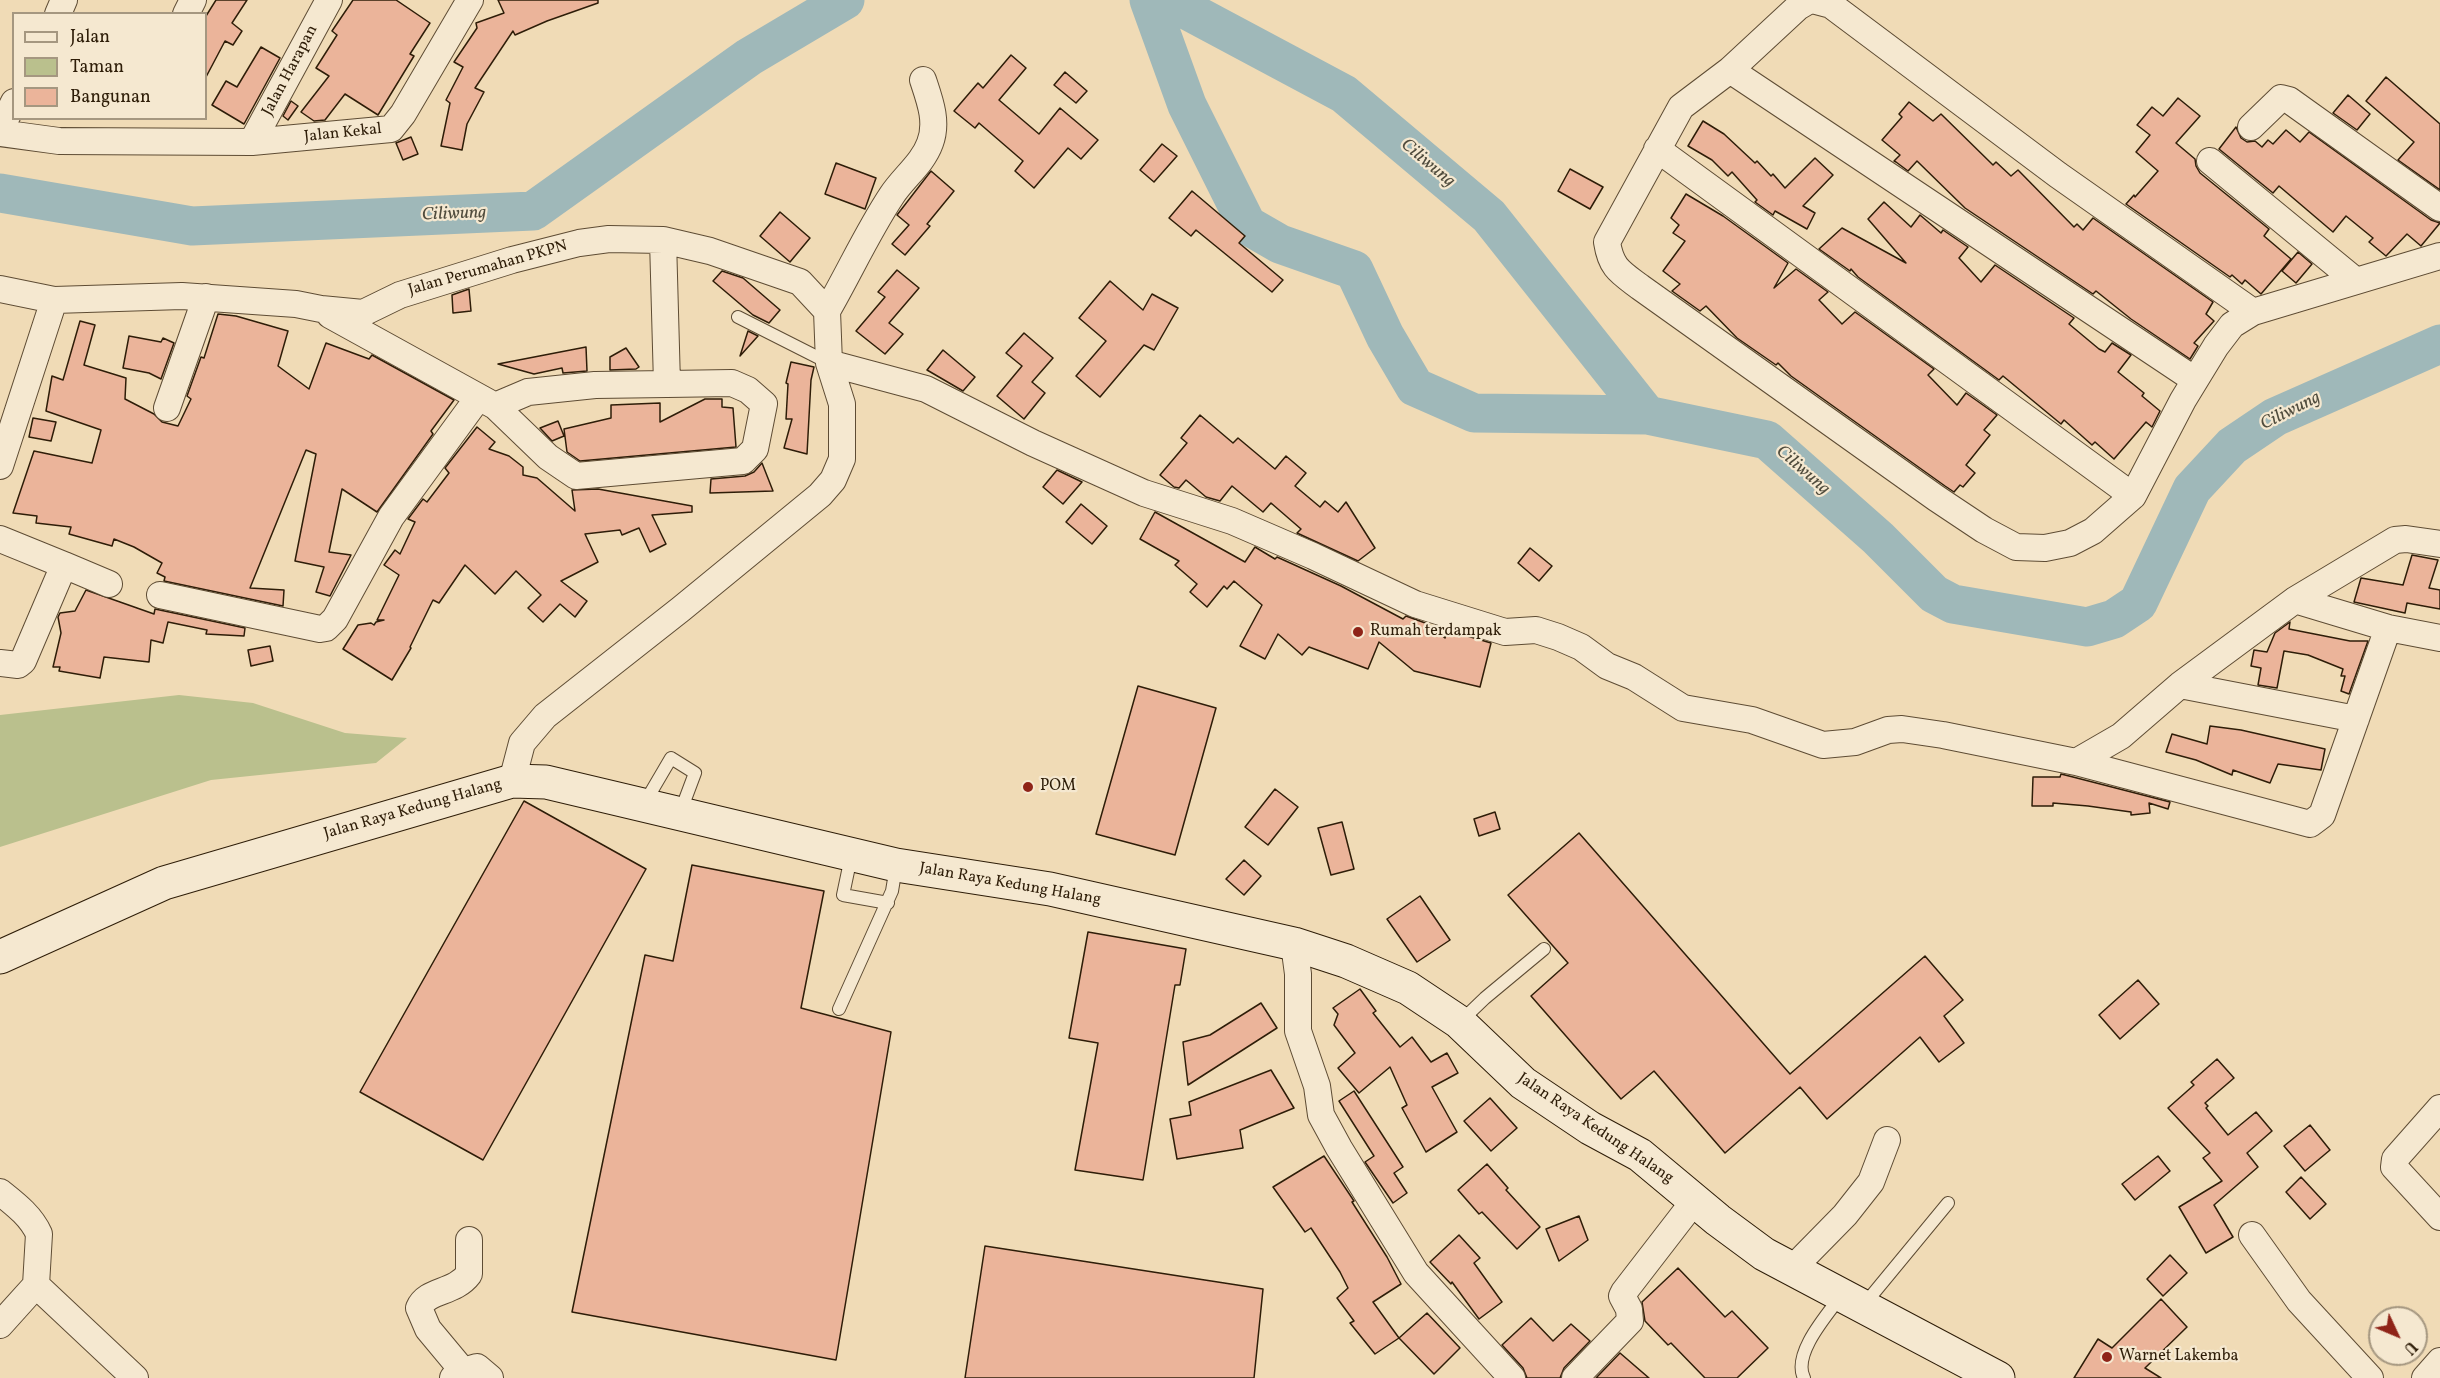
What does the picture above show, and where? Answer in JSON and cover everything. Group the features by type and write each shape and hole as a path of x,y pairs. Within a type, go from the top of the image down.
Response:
{"main road":[{"name":"Jalan Raya Kedung Halang","path":"0,957 164,883 512,781 546,782 896,865 1050,889 1294,944 1346,961 1408,988 1459,1022 1523,1083 1581,1122 1640,1155 1740,1237 1791,1270 1995,1378"}],"street":[{"name":"Jalan Harapan","path":"252,142 329,0"},
{"path":"2253,312 2058,175 1831,5 1811,0 1798,7 1730,70 1681,107 1607,242 1610,260 1618,271 1936,498 2016,548 2045,548 2070,543 2093,531 2133,496 2195,380 2232,325 2253,312 2440,256"},
{"name":"Jalan Kekal","path":"252,142 391,129 403,114 468,2"},
{"path":"1730,70 2195,380"},
{"path":"512,781 522,743 545,716 802,511 833,480 842,459 842,404 829,363 827,311 891,196 925,155 931,142 934,126 932,109 923,80"},
{"path":"2252,127 2281,98 2289,100 2440,208"},
{"path":"12,106 0,131 59,141 131,129 252,142"},
{"path":"1657,149 2133,496"},
{"path":"2210,161 2356,281"},
{"name":"Jalan Perumahan PKPN","path":"0,290 54,300 206,297 296,304 363,313 400,295 512,260 579,243 609,239 663,240 710,251 800,282 827,311"},
{"path":"663,240 667,384"},
{"path":"167,408 206,297"},
{"path":"0,466 54,300"},
{"path":"160,595 320,629 326,628 335,619 391,517 486,402 528,392 595,385 732,383 748,390 764,404 755,449 743,461 576,476 548,457 486,402 321,309"},
{"path":"829,363 926,389 1033,442 1134,488 1177,505 1232,521 1415,604 1505,632 1536,630 1558,637 1581,647 1607,666 1634,677 1683,708 1752,720 1822,745 1854,742 1878,732 1902,729 1943,735 2076,762 2310,824 2322,815 2388,628"},
{"path":"0,539 109,584"},
{"path":"2076,762 2121,736 2180,686 2295,600 2396,540 2406,539 2440,544"},
{"path":"0,663 18,665 23,661 64,564"},
{"path":"2295,600 2388,628 2440,638"},
{"path":"2180,686 2356,719"},
{"path":"1294,944 1298,974 1298,1031 1317,1086 1321,1115 1416,1273 1512,1378"},
{"path":"2440,1108 2395,1159 2394,1167 2440,1217"},
{"path":"1791,1270 1845,1215 1871,1182 1887,1140"},
{"path":"0,1192 18,1207 36,1227 39,1234 36,1285 0,1324"},
{"path":"1575,1378 1629,1321 1629,1309 1622,1296 1624,1292 1695,1200"},
{"path":"2252,1235 2299,1301 2370,1378"},
{"path":"469,1240 469,1274 456,1287 429,1295 419,1308 428,1329 458,1375 477,1367 490,1378"},
{"path":"36,1285 135,1378"},
{"path":"2425,1378 2440,1361"}],"lane":[{"path":"738,317 829,363"},
{"path":"643,805 671,758 694,773 680,814"},
{"path":"851,855 843,895 888,903"},
{"path":"839,1009 888,903 896,865"},
{"path":"1459,1022 1544,949"},
{"path":"1804,1378 1800,1371 1804,1351 1948,1203"}],"green space":[{"path":"179,695 253,703 345,733 407,738 376,763 211,780 0,847 0,715"}],"building":[{"path":"216,0 247,0 232,23 242,31 233,45 225,41 207,75 207,14"},
{"path":"353,0 396,0 430,23 410,54 414,56 378,115 345,94 325,120 314,121 301,112 329,76 316,68 337,35 332,31"},
{"path":"498,0 598,0 598,3 515,35 513,31 475,88 484,92 467,124 462,150 441,146 450,103 446,100 463,67 454,62 477,28 476,23 504,13"},
{"path":"261,47 280,58 244,124 212,105 226,81 237,87"},
{"path":"1011,55 1026,68 999,100 1039,134 1060,108 1098,140 1081,159 1068,148 1034,188 1015,171 1023,161 979,123 975,128 954,111 978,83 983,88"},
{"path":"1065,72 1087,91 1076,103 1054,85"},
{"path":"2386,77 2440,124 2440,190 2398,160 2414,142 2366,101"},
{"path":"2348,95 2370,114 2357,130 2333,113"},
{"path":"2178,98 2200,116 2176,143 2195,159 2200,173 2269,229 2264,236 2291,259 2261,294 2245,280 2242,284 2232,275 2230,277 2126,204 2158,171 2136,152 2150,135 2137,125 2152,107 2163,116"},
{"path":"291,101 298,106 288,120 283,116"},
{"path":"1909,102 1933,121 1941,114 1993,165 1996,162 2011,176 2018,170 2074,227 2077,224 2083,230 2093,218 2213,302 2206,314 2214,321 2194,343 2198,346 2190,359 2131,319 2096,291 2093,294 1965,208 1917,161 1908,171 1894,161 1900,155 1882,140 1902,117 1899,114"},
{"path":"1703,121 1724,134 1755,163 1757,161 1771,176 1773,174 1785,188 1815,158 1833,175 1803,206 1815,213 1807,229 1775,211 1773,215 1755,202 1757,200 1732,172 1728,176 1712,160 1688,146"},
{"path":"2236,127 2241,138 2247,142 2255,141 2262,147 2268,140 2273,144 2286,130 2300,142 2309,132 2431,220 2440,223 2421,246 2407,234 2386,256 2369,242 2373,238 2346,216 2333,232 2279,186 2273,193 2219,149"},
{"path":"411,137 418,154 403,160 396,143"},
{"path":"1162,144 1177,156 1154,182 1140,170"},
{"path":"836,163 876,178 865,209 825,194"},
{"path":"1570,169 1603,187 1590,209 1558,191"},
{"path":"931,171 954,191 927,224 930,226 905,255 892,244 909,225 897,215"},
{"path":"1192,191 1245,236 1239,243 1283,280 1272,292 1196,230 1191,236 1169,218"},
{"path":"1686,194 1723,216 1788,263 1774,288 1796,269 1828,292 1819,300 1842,324 1855,312 1934,369 1928,375 1957,405 1966,393 1997,415 1984,430 1990,435 1966,465 1975,473 1963,487 1960,485 1954,492 1945,486 1791,376 1778,363 1776,365 1737,338 1706,306 1700,311 1672,291 1680,284 1663,271 1685,241 1673,233 1679,225 1671,218"},
{"path":"1884,202 1911,227 1920,215 1941,233 1943,230 1968,247 1959,258 1981,282 1995,265 2074,318 2069,324 2099,349 2105,352 2112,343 2131,355 2118,372 2144,393 2142,396 2160,411 2152,427 2146,422 2114,459 2095,442 2092,445 2064,420 2061,424 2003,376 1999,380 1858,277 1851,269 1850,271 1819,249 1842,228 1906,263 1868,219"},
{"path":"780,212 810,238 790,262 760,236"},
{"path":"2298,252 2312,264 2296,283 2282,271"},
{"path":"897,270 919,288 889,323 903,334 885,354 856,331 885,297 878,292"},
{"path":"722,271 743,278 780,310 769,323 753,315 713,281"},
{"path":"1110,281 1143,310 1152,294 1178,308 1154,350 1144,345 1100,397 1076,376 1106,341 1079,318"},
{"path":"469,289 471,311 453,313 452,295"},
{"path":"218,314 236,316 288,331 278,366 309,389 326,343 369,359 372,355 454,400 431,431 433,434 377,512 342,489 329,552 351,555 330,596 316,592 324,567 295,561 316,454 306,450 250,588 284,590 283,606 164,581 165,577 157,573 162,563 134,547 114,539 112,546 69,534 71,527 36,523 37,516 13,513 34,451 92,463 101,430 46,411 52,376 63,380 80,321 95,325 84,365 126,378 125,399 154,414 162,422 178,426 191,399 187,396 201,357 204,358"},
{"path":"748,331 758,336 740,356"},
{"path":"1024,333 1053,358 1032,382 1045,393 1024,419 997,396 1022,366 1006,353"},
{"path":"129,336 161,342 163,338 174,343 161,379 149,373 123,368"},
{"path":"586,347 587,371 563,373 562,368 534,374 498,364"},
{"path":"626,348 639,367 610,370 610,357"},
{"path":"943,350 975,377 963,391 927,370"},
{"path":"791,362 814,367 811,380 807,454 784,448 792,419 786,419 788,384 786,383"},
{"path":"705,399 722,399 722,407 733,408 736,447 580,461 567,452 564,429 611,418 611,405 660,403 660,422"},
{"path":"1200,415 1233,443 1238,438 1275,469 1286,456 1306,473 1295,486 1320,507 1325,501 1338,512 1346,502 1375,548 1358,561 1297,533 1301,529 1271,503 1263,512 1232,486 1220,501 1206,497 1186,480 1179,488 1174,487 1160,475 1187,443 1181,438"},
{"path":"33,418 56,422 51,441 29,437"},
{"path":"558,421 564,436 552,441 540,428"},
{"path":"477,427 495,442 489,449 509,456 523,467 523,475 537,478 575,511 572,490 598,489 692,506 692,512 652,515 666,544 650,552 639,528 622,535 620,530 585,534 598,562 561,581 587,601 575,617 560,604 543,622 528,608 541,595 516,571 495,594 465,565 439,603 433,600 411,648 392,680 343,649 358,625 371,623 374,625 384,620 377,620 399,575 384,565 395,550 400,554 415,522 408,519 423,499 427,502 449,473 445,468"},
{"path":"762,463 773,491 710,493 711,479 745,476 754,472"},
{"path":"1057,470 1082,482 1063,504 1043,487"},
{"path":"1081,504 1107,526 1092,544 1066,522"},
{"path":"1155,512 1245,562 1255,547 1275,559 1277,557 1341,586 1403,619 1406,616 1428,624 1445,638 1447,630 1491,643 1480,687 1414,671 1379,642 1368,669 1309,647 1302,655 1278,634 1265,659 1240,646 1262,605 1234,581 1227,589 1224,586 1207,607 1190,592 1197,584 1175,565 1179,561 1140,539"},
{"path":"1530,548 1552,566 1539,581 1518,563"},
{"path":"2412,555 2438,560 2429,588 2440,590 2440,609 2407,603 2405,613 2354,602 2361,578 2403,585"},
{"path":"86,590 154,614 155,609 245,628 244,636 206,634 207,630 168,622 163,643 151,640 149,662 104,657 100,678 59,671 60,667 53,667 61,633 58,617 60,613 75,611"},
{"path":"2290,622 2289,629 2350,641 2368,641 2349,694 2341,691 2345,676 2341,676 2343,669 2308,655 2284,651 2277,688 2258,685 2261,668 2251,666 2254,650 2267,652 2275,633"},
{"path":"270,646 273,661 251,666 248,650"},
{"path":"1138,686 1216,708 1175,855 1096,834"},
{"path":"2210,726 2241,730 2325,749 2321,770 2278,764 2270,783 2233,770 2232,775 2196,760 2166,752 2172,734 2207,744"},
{"path":"2061,774 2170,802 2168,809 2149,803 2150,813 2131,815 2131,812 2088,806 2053,803 2053,806 2032,806 2033,777 2060,777"},
{"path":"1275,789 1298,807 1268,845 1245,827"},
{"path":"524,801 646,869 483,1160 360,1092"},
{"path":"1495,812 1500,829 1479,836 1474,819"},
{"path":"1342,822 1354,869 1331,875 1318,828"},
{"path":"1579,833 1790,1074 1925,956 1963,1000 1944,1016 1964,1043 1939,1062 1920,1037 1827,1119 1800,1087 1725,1153 1654,1071 1621,1099 1531,996 1568,963 1508,895"},
{"path":"1244,860 1261,876 1244,895 1226,879"},
{"path":"692,865 824,891 801,1008 891,1032 836,1360 572,1312 645,955 673,961"},
{"path":"1420,896 1450,940 1417,962 1387,919"},
{"path":"1088,932 1186,949 1180,985 1175,985 1143,1180 1075,1170 1098,1043 1069,1038"},
{"path":"2138,980 2159,1004 2120,1039 2099,1015"},
{"path":"1360,989 1376,1011 1373,1013 1400,1047 1412,1037 1431,1062 1447,1053 1458,1073 1432,1087 1457,1132 1426,1152 1402,1108 1407,1105 1390,1067 1359,1093 1338,1068 1355,1053 1334,1025 1338,1014 1333,1008"},
{"path":"1261,1003 1277,1028 1188,1085 1183,1042 1210,1035"},
{"path":"2217,1059 2234,1078 2205,1103 2208,1106 2206,1108 2228,1135 2256,1112 2272,1131 2247,1153 2258,1167 2214,1205 2233,1237 2206,1253 2179,1207 2222,1181 2203,1158 2210,1153 2168,1108 2194,1085 2191,1082"},
{"path":"1271,1070 1294,1108 1240,1130 1243,1148 1177,1159 1170,1119 1191,1115 1189,1102"},
{"path":"1354,1091 1403,1167 1394,1173 1407,1193 1393,1203 1365,1162 1374,1156 1339,1101"},
{"path":"1490,1098 1517,1128 1491,1151 1464,1121"},
{"path":"2310,1125 2330,1150 2305,1171 2284,1146"},
{"path":"1324,1156 1354,1201 1352,1202 1387,1257 1401,1284 1373,1302 1399,1338 1375,1354 1350,1323 1354,1321 1337,1298 1348,1288 1340,1272 1311,1228 1305,1232 1273,1187"},
{"path":"2158,1156 2170,1171 2135,1200 2122,1184"},
{"path":"1487,1164 1508,1188 1506,1190 1540,1227 1517,1249 1482,1212 1479,1214 1458,1190"},
{"path":"2301,1177 2326,1204 2310,1219 2286,1192"},
{"path":"1579,1216 1588,1240 1559,1261 1546,1229"},
{"path":"1459,1235 1480,1258 1474,1263 1502,1302 1479,1319 1452,1282 1451,1284 1430,1262"},
{"path":"985,1246 1263,1289 1254,1378 965,1378"},
{"path":"2170,1255 2187,1273 2163,1296 2147,1279"},
{"path":"1678,1268 1725,1317 1732,1311 1768,1348 1737,1378 1705,1378 1671,1343 1668,1345 1645,1321 1642,1302"},
{"path":"2161,1299 2187,1327 2145,1368 2161,1378 2074,1378 2098,1339 2112,1348"},
{"path":"1427,1313 1460,1348 1434,1374 1399,1338"},
{"path":"1531,1318 1553,1341 1571,1324 1590,1341 1564,1368 1560,1378 1527,1378 1523,1368 1502,1345"},
{"path":"1620,1353 1649,1378 1596,1378"}],"waterway":[{"name":"Ciliwung","path":"0,193 192,226 533,211 749,57 845,0"},
{"path":"1149,0 1187,105 1247,225 1280,244 1354,270 1385,336 1415,387 1474,413 1647,415"},
{"name":"Ciliwung","path":"1168,0 1344,94 1489,216 1647,415 1767,440 1878,538 1934,594 1953,604 2087,627 2114,619 2138,603 2192,489 2232,446 2275,417 2440,344"}],"place":[{"name":"Rumah terdampak","path":"1358,632"},
{"name":"POM","path":"1028,787"},
{"name":"Warnet Lakemba","path":"2107,1357"}]}
